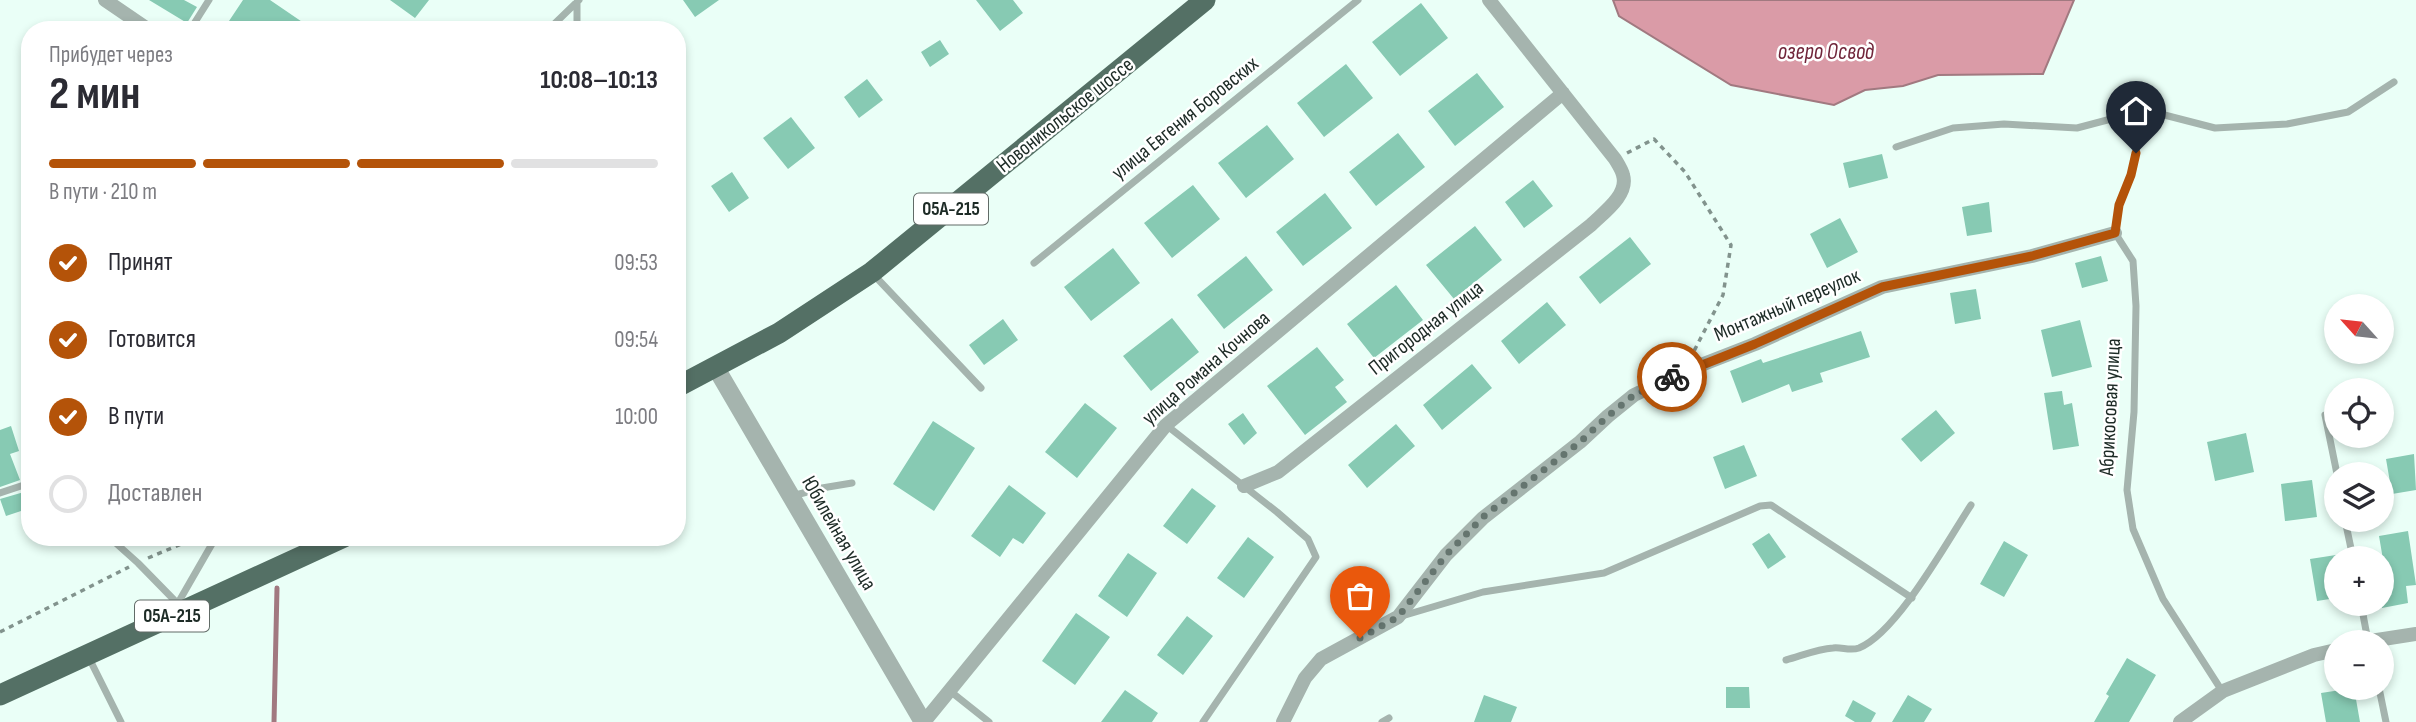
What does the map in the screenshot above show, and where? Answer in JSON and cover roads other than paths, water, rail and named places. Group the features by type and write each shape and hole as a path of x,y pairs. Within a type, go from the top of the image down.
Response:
{"highway":[{"name":"Новоникольское шоссе","path":"686,382 779,333 872,272 1205,0"},
{"name":"05А-215","path":"0,695 88,655 181,607 323,546"}],"street":[{"path":"105,0 136,21"},
{"path":"1489,0 1563,93"},
{"name":"Пригородная улица","path":"1244,486 1278,472 1609,208 1623,189 1624,175 1615,159 1563,93"},
{"name":"улица Романа Кочнова","path":"923,722 1166,425 1563,93"},
{"name":"Монтажный переулок","path":"1398,617 1446,555 1483,517 1580,442 1634,395 1882,287 2032,256 2115,233"},
{"name":"Юбилейная улица","path":"716,368 923,722"},
{"path":"1283,722 1305,678 1321,659 1398,617"},
{"path":"2394,638 2416,634"},
{"path":"2180,722 2222,691 2324,653"}],"lane":[{"path":"196,21 209,0"},
{"name":"улица Евгения Боровских","path":"1034,263 1358,0"},
{"path":"557,21 578,1"},
{"path":"577,21 578,1"},
{"path":"1896,148 1954,128 2004,124 2077,128 2145,110 2215,128 2287,124 2348,112 2393,82"},
{"path":"2115,233 2119,205 2131,175 2145,110"},
{"name":"Абрикосовая улица","path":"2115,233 2133,261 2134,272 2134,412 2127,490 2133,529 2163,599 2222,691"},
{"path":"872,272 981,388"},
{"path":"1166,425 1307,539 1316,557 1203,722"},
{"path":"792,496 852,483"},
{"path":"0,494 21,484"},
{"path":"1398,617 1483,592 1604,573 1760,506 1771,505 1912,598"},
{"path":"1786,660 1834,648 1852,650 1876,637 1912,598 1971,505"},
{"path":"119,546 181,607 212,546"},
{"path":"88,655 121,722"},
{"path":"949,691 989,722"},
{"path":"2381,700 2386,722"}],"water":[{"name":"озеро Освод","path":"1613,0 2074,0 2043,74 1938,75 1903,86 1865,90 1834,105 1731,85 1619,16"}],"waterway":[{"path":"274,722 277,588"}]}
